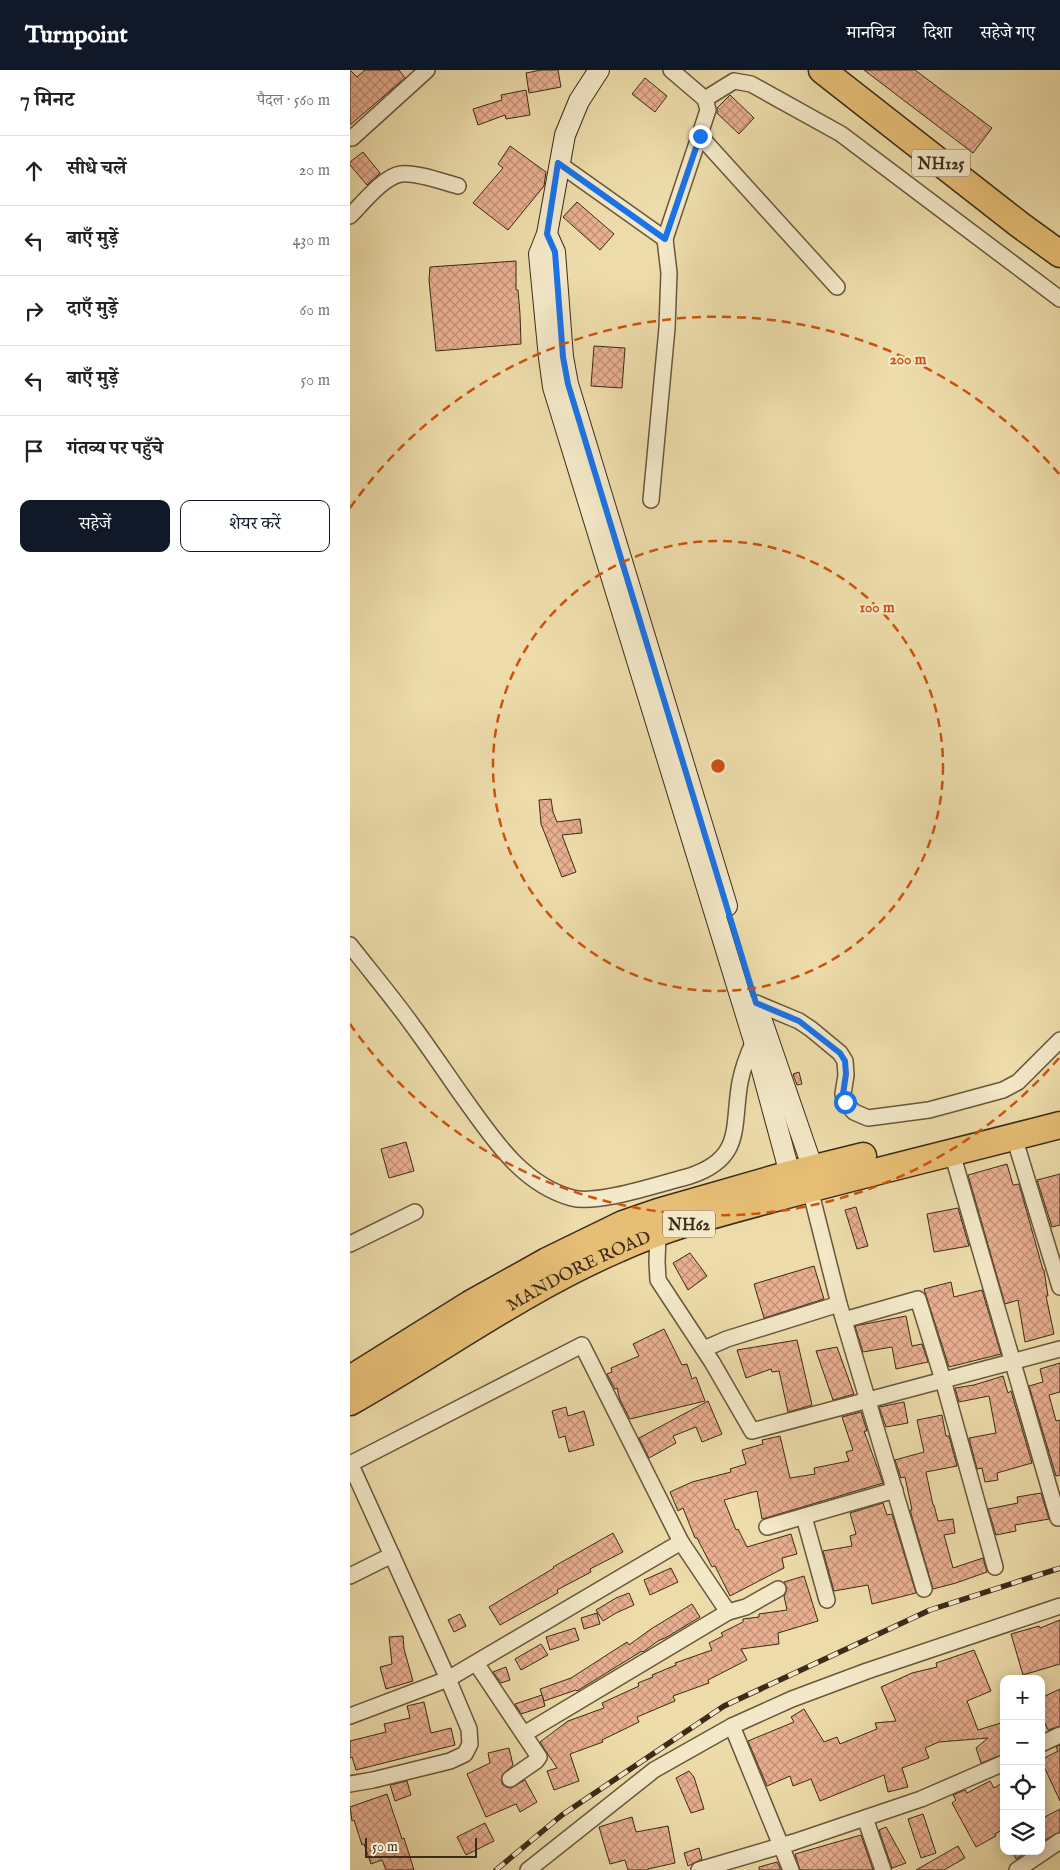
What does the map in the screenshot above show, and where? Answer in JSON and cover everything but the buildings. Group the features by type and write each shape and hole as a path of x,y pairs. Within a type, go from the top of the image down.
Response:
{"highway":[{"name":"NH125","path":"822,70 1020,225 1060,254"},
{"name":"NH125","path":"847,70 1060,234"},
{"name":"MANDORE ROAD","path":"350,1379 470,1304 547,1261 623,1224 658,1212 804,1177 1060,1108"},
{"name":"MANDORE ROAD","path":"350,1402 560,1276 619,1248 658,1233 740,1208 804,1177 952,1152 1060,1124"}],"street":[{"path":"351,138 427,70"},
{"path":"599,70 579,101 565,135 558,163 547,234 555,252 563,357 561,386 754,1041 772,1077"},
{"path":"651,500 667,328 669,273 665,239 708,110 705,99 672,70"},
{"path":"705,99 734,81 751,84 841,134 1060,298"},
{"path":"700,136 837,287"},
{"path":"558,163 665,239"},
{"path":"350,216 388,179 398,174 407,173 458,186"},
{"path":"561,386 756,1003 772,1077 804,1177 839,1304 924,1589"},
{"path":"350,945 404,1014 503,1153 530,1177 572,1198 588,1200 612,1196 690,1176 702,1172 720,1160 729,1148 734,1134 740,1084 754,1041"},
{"path":"756,1003 799,1021 840,1053 845,1061 846,1074 843,1094 845,1102 854,1112 868,1118 930,1110 1003,1090 1018,1082 1060,1040"},
{"path":"1014,1137 1060,1287"},
{"path":"952,1152 1058,1518"},
{"path":"350,1244 415,1212"},
{"path":"658,1233 658,1280 704,1349 752,1431 1060,1349"},
{"path":"844,1320 918,1299 995,1567"},
{"path":"704,1349 727,1339 839,1304"},
{"path":"350,1784 450,1761 465,1754 470,1744 469,1729 448,1679 350,1463 582,1345 681,1542 728,1612"},
{"path":"767,1527 895,1490"},
{"path":"804,1517 827,1600"},
{"path":"350,1716 448,1679 681,1542"},
{"path":"350,1576 392,1555"},
{"path":"524,1734 728,1612 746,1607 778,1589"},
{"path":"528,1870 654,1770 732,1726 792,1699 868,1671 1060,1606"},
{"path":"476,1663 539,1757 510,1779"},
{"path":"732,1726 791,1870"},
{"path":"1045,1742 1060,1735"},
{"path":"699,1870 921,1799 1000,1765"},
{"path":"865,1818 883,1870"},
{"path":"1016,1870 1060,1841"}],"railway":[{"path":"496,1870 562,1815 724,1706 930,1610 1060,1568"}],"route":[{"path":"700,136 665,239 558,163 547,234 555,252 563,357 568,384 756,1003 799,1021 840,1053 845,1061 846,1074 843,1094 845,1102"}]}
